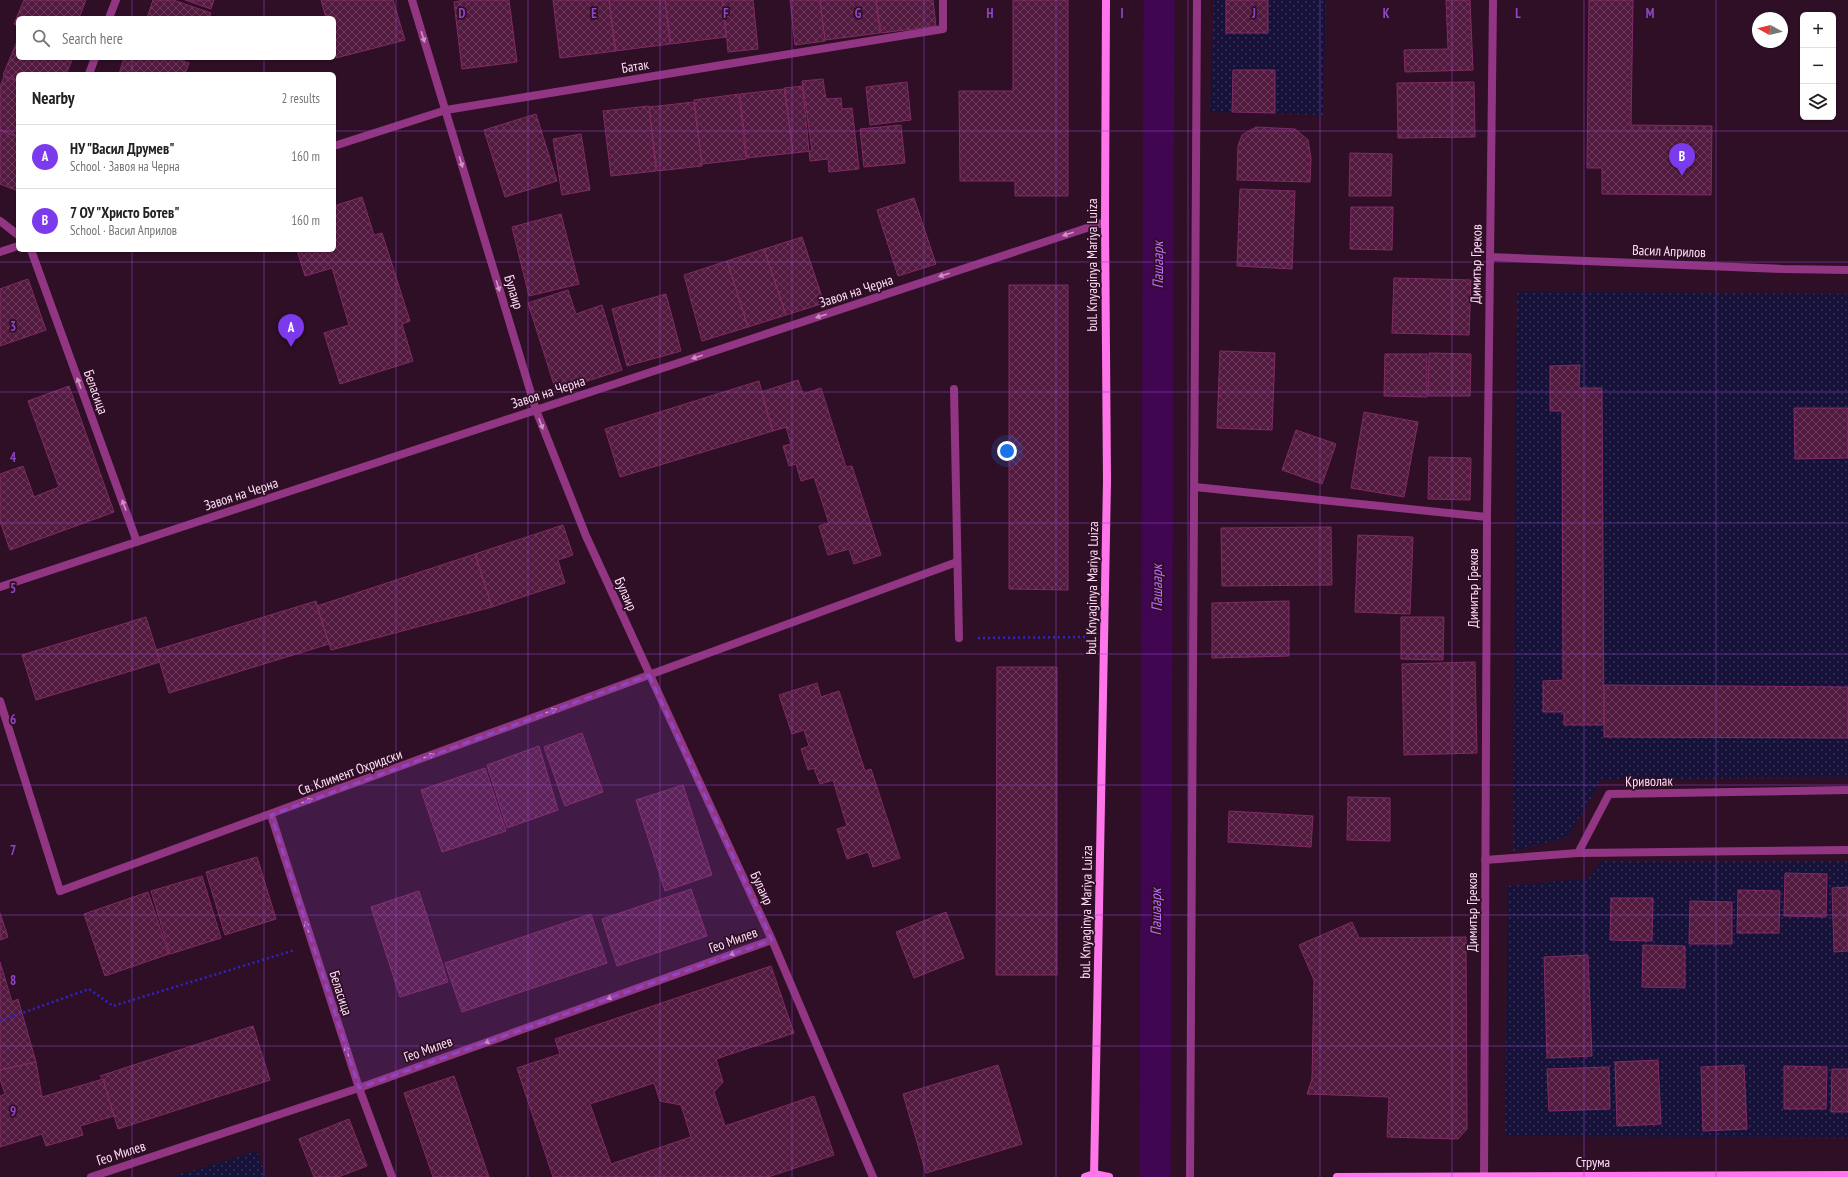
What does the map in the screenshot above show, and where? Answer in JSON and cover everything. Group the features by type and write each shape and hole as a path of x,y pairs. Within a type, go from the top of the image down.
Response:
{"street":[{"path":"110,16 116,0"},
{"name":"Булаир","path":"412,0 536,410 586,536 772,940 873,1177"},
{"name":"Батак","path":"336,145 446,110 943,29 943,0"},
{"name":"bul. Knyaginya Mariya Luiza","path":"1094,1175 1107,480 1105,222 1106,0"},
{"path":"1190,1177 1197,0"},
{"name":"Димитър Греков","path":"1484,1176 1487,517 1493,0"},
{"path":"90,72 94,60"},
{"path":"0,221 16,233"},
{"name":"Завоя на Черна","path":"0,587 1105,222"},
{"path":"0,252 16,247"},
{"name":"Беласица","path":"32,252 137,542"},
{"name":"Васил Априлов","path":"1490,257 1783,269 1848,270"},
{"path":"954,388 959,638"},
{"path":"1195,487 1487,517"},
{"name":"Св. Климент Охридски","path":"0,701 60,891 271,815 957,562"},
{"name":"Криволак","path":"1578,853 1609,794 1848,790"},
{"name":"Беласица","path":"271,815 359,1088 392,1177"},
{"path":"1485,860 1578,853 1848,850"},
{"name":"Гео Милев","path":"91,1177 359,1088 772,940"},
{"path":"1085,1177 1094,1175 1109,1177"},
{"name":"Струма","path":"1337,1177 1848,1175"}],"path":[{"path":"959,638 1104,637"},
{"path":"0,1021 89,989 113,1006 312,944"}],"highlighted area":[{"path":"649,675 772,940 359,1088 271,815"}],"shaded area":[{"path":"1214,0 1326,0 1323,115 1210,112"},
{"path":"1517,291 1848,294 1848,777 1602,780 1568,837 1513,851"},
{"path":"1601,861 1848,861 1848,1138 1505,1136 1508,886 1589,878"},
{"path":"257,1151 266,1177 170,1177"}],"building":[{"path":"24,0 86,0 80,16 17,16"},
{"path":"153,0 173,0 211,13 210,16 148,16"},
{"path":"185,0 214,0 211,9"},
{"path":"321,0 393,0 405,40 336,58 336,16 325,16"},
{"path":"465,0 509,0 517,62 462,69 454,2"},
{"path":"553,0 609,0 616,51 560,58"},
{"path":"609,0 665,0 670,44 615,51"},
{"path":"665,0 722,0 726,37 671,44"},
{"path":"723,0 753,0 758,49 728,52"},
{"path":"790,0 820,0 825,41 795,45"},
{"path":"820,0 876,0 880,33 825,40"},
{"path":"876,0 933,0 936,26 881,33"},
{"path":"1013,0 1068,0 1068,196 1015,196 1015,181 960,181 959,91 1013,91"},
{"path":"1226,0 1268,0 1268,33 1226,33"},
{"path":"1446,0 1470,0 1473,70 1405,72 1404,50 1448,49"},
{"path":"1589,0 1633,0 1631,125 1712,126 1711,195 1602,194 1602,168 1587,168"},
{"path":"16,44 16,60 72,60 67,72 16,72 16,80 3,75"},
{"path":"123,60 180,60 189,63 186,72 120,72"},
{"path":"1233,70 1275,70 1275,113 1232,112"},
{"path":"4,76 16,81 16,136 0,129 0,87"},
{"path":"823,79 826,99 841,98 842,109 852,108 859,169 829,172 828,159 810,161 802,81"},
{"path":"907,82 911,120 870,125 866,87"},
{"path":"1474,82 1475,137 1398,138 1397,83"},
{"path":"803,86 812,151 793,153 784,88"},
{"path":"785,89 793,153 747,158 740,94"},
{"path":"739,94 746,159 702,164 694,100"},
{"path":"694,102 702,166 657,171 649,107"},
{"path":"649,106 656,171 611,176 603,111"},
{"path":"536,114 557,181 505,197 484,130"},
{"path":"901,125 905,163 864,167 860,129"},
{"path":"1256,127 1295,129 1308,140 1311,159 1310,182 1237,180 1238,146 1242,135"},
{"path":"0,130 16,136 16,190 0,184"},
{"path":"581,134 590,190 562,195 553,139"},
{"path":"1350,153 1392,154 1391,196 1349,196"},
{"path":"1240,189 1295,191 1292,269 1237,266"},
{"path":"362,197 374,235 382,233 410,321 402,324 413,361 340,384 324,333 349,325 332,268 305,276 298,252 336,252 336,205"},
{"path":"914,198 936,264 898,276 877,210"},
{"path":"1351,207 1393,207 1392,250 1350,249"},
{"path":"561,214 579,284 529,296 512,227"},
{"path":"802,237 824,303 786,315 764,249"},
{"path":"764,249 786,315 748,327 727,261"},
{"path":"727,261 748,327 702,341 684,275"},
{"path":"1394,278 1471,280 1469,335 1392,333"},
{"path":"28,279 46,330 0,346 0,289"},
{"path":"1009,285 1068,285 1068,590 1009,589"},
{"path":"568,290 576,314 602,305 622,370 556,391 528,303"},
{"path":"666,294 681,351 627,366 612,309"},
{"path":"1220,351 1275,353 1272,430 1217,428"},
{"path":"1429,353 1471,354 1470,396 1428,396"},
{"path":"1385,354 1427,354 1427,397 1384,396"},
{"path":"1580,365 1579,388 1602,388 1604,725 1564,725 1564,712 1543,712 1543,681 1563,680 1562,411 1550,411 1550,366"},
{"path":"798,380 803,394 821,388 846,467 852,466 881,555 854,564 849,549 828,555 819,526 829,523 814,477 801,481 796,464 789,466 783,446 791,444 786,427 773,431 761,392"},
{"path":"759,381 773,431 620,477 605,429"},
{"path":"69,386 114,512 10,550 0,521 0,474 23,466 34,497 59,487 28,401"},
{"path":"1794,408 1848,408 1848,458 1795,459"},
{"path":"1364,412 1418,422 1404,497 1351,488"},
{"path":"1296,430 1336,444 1322,484 1282,470"},
{"path":"1429,457 1471,458 1470,500 1428,499"},
{"path":"563,525 573,555 558,560 565,583 492,607 475,554"},
{"path":"1331,527 1332,585 1222,586 1221,528"},
{"path":"1358,535 1413,537 1410,614 1355,612"},
{"path":"475,554 492,607 331,650 317,606"},
{"path":"316,601 329,644 169,693 156,650"},
{"path":"1289,601 1289,656 1212,658 1212,603"},
{"path":"146,617 160,662 36,700 22,655"},
{"path":"1401,617 1444,617 1443,660 1401,659"},
{"path":"1475,662 1477,753 1404,755 1402,664"},
{"path":"997,667 1057,667 1057,975 996,975"},
{"path":"817,683 821,697 839,691 865,771 871,769 900,858 873,867 868,852 847,859 837,829 847,826 833,780 820,784 814,768 808,770 801,749 809,746 804,730 792,734 779,695"},
{"path":"1604,685 1848,687 1848,738 1604,737"},
{"path":"582,733 603,792 565,806 544,747"},
{"path":"539,746 558,810 507,828 487,765"},
{"path":"485,768 506,831 442,852 421,790"},
{"path":"683,785 712,875 665,891 636,800"},
{"path":"1348,797 1390,798 1390,841 1347,840"},
{"path":"1229,811 1313,816 1311,847 1228,842"},
{"path":"257,857 276,919 225,935 206,872"},
{"path":"1785,873 1827,874 1826,917 1784,916"},
{"path":"202,876 221,938 170,954 151,891"},
{"path":"1848,887 1848,951 1834,952 1832,888"},
{"path":"691,889 707,936 617,966 602,919"},
{"path":"1738,890 1780,891 1779,933 1737,933"},
{"path":"419,891 448,982 400,997 371,907"},
{"path":"148,892 169,954 105,976 84,914"},
{"path":"1611,898 1653,898 1652,941 1610,940"},
{"path":"1690,901 1732,902 1732,944 1689,944"},
{"path":"946,912 964,958 914,978 896,932"},
{"path":"0,913 8,937 0,940"},
{"path":"591,914 607,963 462,1012 445,963"},
{"path":"1352,922 1359,938 1466,937 1467,1129 1458,1139 1387,1137 1389,1097 1307,1094 1312,1079 1314,980 1299,945"},
{"path":"1643,945 1685,946 1685,988 1642,987"},
{"path":"1588,955 1592,1056 1547,1058 1544,957"},
{"path":"0,962 12,1002 18,999 36,1062 0,1070"},
{"path":"771,966 794,1033 716,1059 723,1082 714,1092 725,1126 814,1096 834,1155 768,1177 553,1177 517,1068 560,1054 555,1039","holes":["654,1083 660,1101 681,1105 691,1137 611,1164 590,1104"]},
{"path":"253,1026 270,1080 118,1129 103,1079 100,1076"},
{"path":"1658,1060 1661,1124 1617,1126 1615,1062"},
{"path":"36,1062 42,1097 103,1079 114,1116 80,1126 83,1135 46,1146 42,1134 0,1147 0,1096 5,1094 0,1079 0,1070"},
{"path":"998,1065 1022,1144 926,1173 903,1094"},
{"path":"1744,1065 1747,1129 1703,1131 1701,1067"},
{"path":"1784,1066 1827,1067 1826,1109 1784,1109"},
{"path":"1609,1067 1610,1109 1549,1111 1547,1069"},
{"path":"1832,1069 1848,1069 1848,1112 1831,1112"},
{"path":"454,1076 489,1177 433,1177 404,1093"},
{"path":"349,1119 367,1166 338,1177 314,1177 299,1139"}],"waterway":[{"name":"Пашаарк","path":"1155,1177 1159,0"}],"place":[{"name":"7 ОУ \"Христо Ботев\"","path":"1682,176"},
{"name":"НУ \"Васил Друмев\"","path":"291,347"}]}
